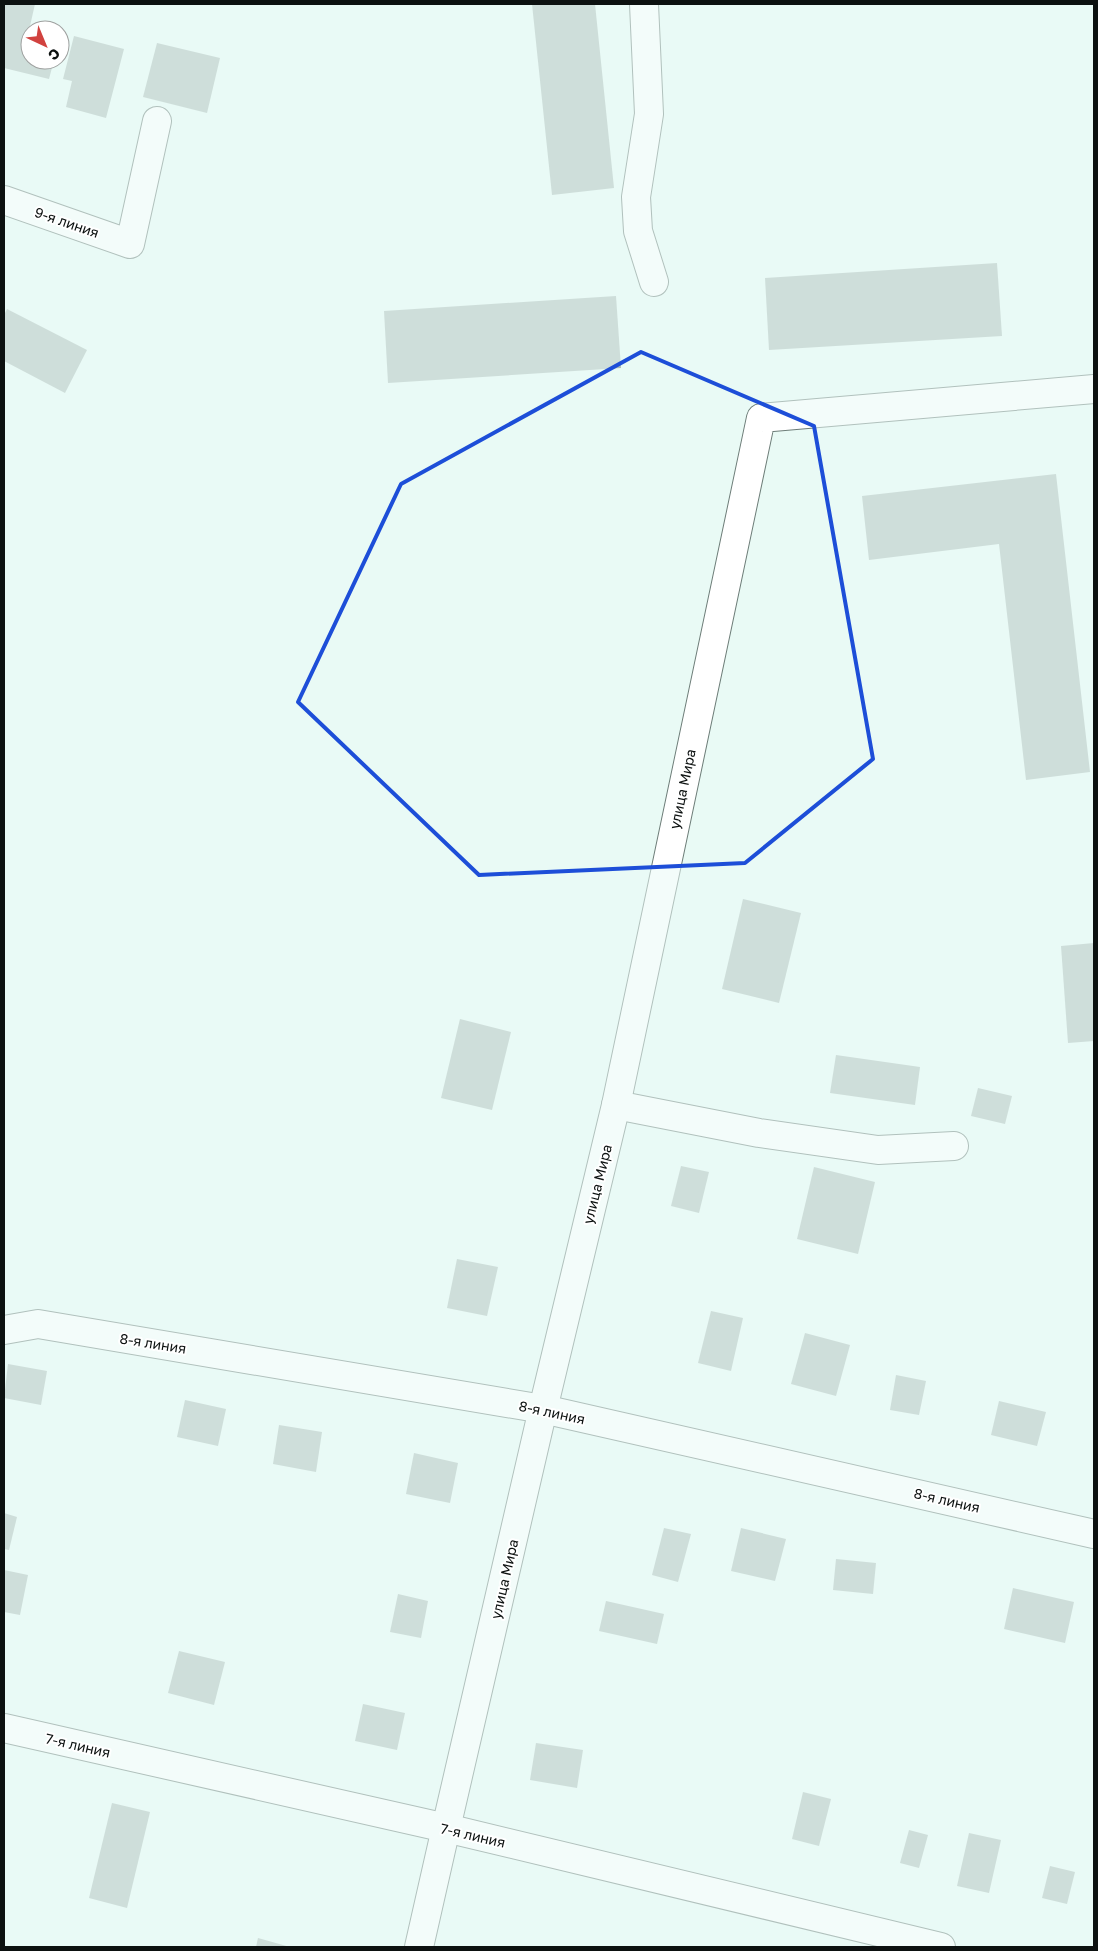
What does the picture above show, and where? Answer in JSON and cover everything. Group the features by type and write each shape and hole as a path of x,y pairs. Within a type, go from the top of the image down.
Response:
{"street":[{"path":"644,4 649,114 636,197 638,231 654,282"},
{"name":"9-я линия","path":"4,200 130,244 157,121"},
{"name":"улица Мира","path":"419,1947 542,1408 616,1105 760,418 1094,389"},
{"path":"616,1105 759,1133 878,1150 954,1146"},
{"name":"8-я линия","path":"4,1330 38,1324 542,1408 1094,1534"},
{"name":"7-я линия","path":"4,1728 446,1828 941,1947"}],"highlighted area":[{"path":"641,352 814,426 873,759 745,863 479,875 298,702 401,484"}],"building":[{"path":"4,4 35,4 31,20 20,20 20,70 51,70 49,79 4,68"},
{"path":"532,4 595,4 614,188 552,195"},
{"path":"74,36 124,49 106,118 66,107 72,81 63,79 65,70 70,70 70,52"},
{"path":"157,43 220,58 207,113 143,97"},
{"path":"997,263 1002,336 769,350 765,278"},
{"path":"616,296 621,368 388,383 384,311"},
{"path":"7,309 87,350 65,393 4,361 4,315"},
{"path":"1056,474 1090,772 1026,780 999,544 869,560 862,496"},
{"path":"743,899 801,913 779,1003 722,989"},
{"path":"1094,943 1094,1041 1068,1043 1061,946"},
{"path":"460,1019 511,1032 492,1110 441,1098"},
{"path":"836,1055 920,1067 915,1105 830,1093"},
{"path":"978,1088 1012,1096 1005,1124 971,1116"},
{"path":"681,1166 709,1172 699,1213 671,1206"},
{"path":"814,1167 875,1182 858,1254 797,1239"},
{"path":"457,1259 498,1267 487,1316 447,1308"},
{"path":"711,1311 743,1318 731,1371 698,1363"},
{"path":"805,1333 850,1345 836,1396 791,1384"},
{"path":"8,1364 47,1371 41,1405 4,1398"},
{"path":"896,1375 926,1381 919,1415 890,1410"},
{"path":"185,1400 226,1409 218,1446 177,1437"},
{"path":"999,1401 1046,1412 1037,1446 991,1435"},
{"path":"279,1425 322,1432 316,1472 273,1464"},
{"path":"414,1453 458,1463 450,1503 406,1494"},
{"path":"4,1513 17,1517 9,1550 4,1549"},
{"path":"664,1528 691,1534 678,1582 652,1575"},
{"path":"741,1528 786,1539 775,1581 731,1571"},
{"path":"836,1559 876,1563 873,1594 833,1590"},
{"path":"4,1570 28,1575 20,1615 4,1612"},
{"path":"1013,1588 1074,1602 1065,1643 1004,1629"},
{"path":"398,1594 428,1601 421,1638 390,1632"},
{"path":"606,1601 664,1614 657,1644 599,1631"},
{"path":"179,1651 225,1662 214,1705 168,1693"},
{"path":"363,1704 405,1713 397,1750 355,1741"},
{"path":"536,1743 583,1750 577,1788 530,1780"},
{"path":"803,1792 831,1799 819,1846 792,1839"},
{"path":"112,1803 150,1812 127,1908 89,1898"},
{"path":"909,1830 928,1835 919,1868 900,1863"},
{"path":"969,1833 1001,1840 989,1893 957,1886"},
{"path":"1050,1866 1075,1872 1067,1904 1042,1898"},
{"path":"258,1938 290,1947 256,1947"}]}
